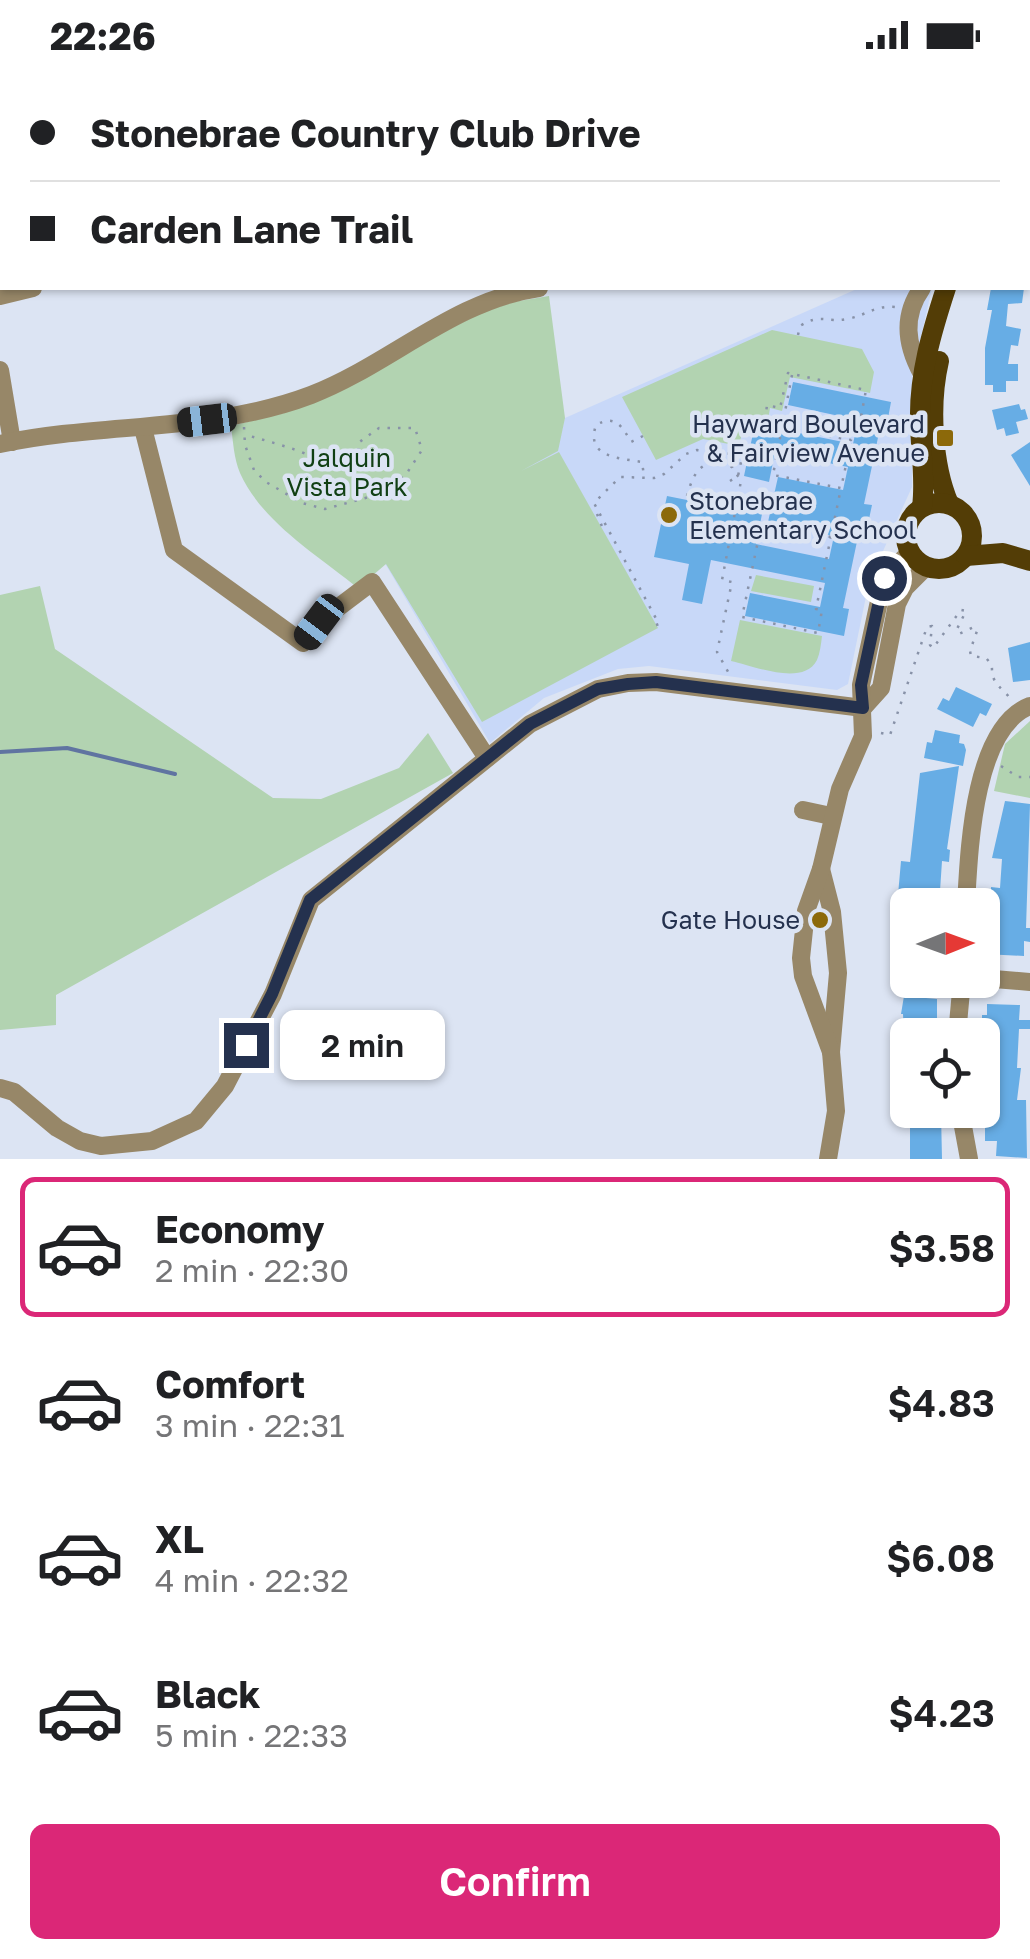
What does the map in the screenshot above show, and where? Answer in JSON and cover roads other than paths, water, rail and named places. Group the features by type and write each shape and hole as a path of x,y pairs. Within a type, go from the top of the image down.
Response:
{"main road":[{"path":"922,507 922,374 945,290"},
{"path":"950,504 941,484 936,376 959,290"},
{"path":"1002,553 972,532 965,514 950,504 940,502 922,507 908,522 906,542 910,552 926,567 948,568 966,556 1002,553 1030,560"},
{"path":"966,556 972,532"}],"street":[{"path":"0,296 25,290"},
{"path":"0,370 6,443 239,417 313,394 466,311 508,292 524,290"},
{"path":"921,290 912,302 910,349 922,374"},
{"path":"143,428 174,550 303,643 319,622 372,582 488,758"},
{"path":"830,1052 800,958 806,911 821,869 831,816 863,736 861,685 884,578 910,552"},
{"path":"863,708 881,688 904,588 926,567"},
{"path":"0,1088 14,1092 68,1134 101,1146 152,1141 196,1121 224,1086 246,1045 272,994 310,900 530,724 598,689 656,682 863,708"},
{"path":"967,888 969,852 986,762 994,741 1025,708"},
{"path":"803,810 831,816"},
{"path":"821,869 832,912 838,984 830,1052 836,1110 828,1159"},
{"path":"800,958 837,954"},
{"path":"1000,980 1030,982"},
{"path":"963,1128 969,1159"}],"waterway":[{"path":"0,752 67,748 175,774"}],"place":[{"name":"Hayward Boulevard & Fairview Avenue","path":"945,438"},
{"name":"Stonebrae Elementary School","path":"669,515"},
{"name":"Gate House","path":"820,920"}],"park label":[{"name":"Jalquin Vista Park","path":"347,472"}]}
